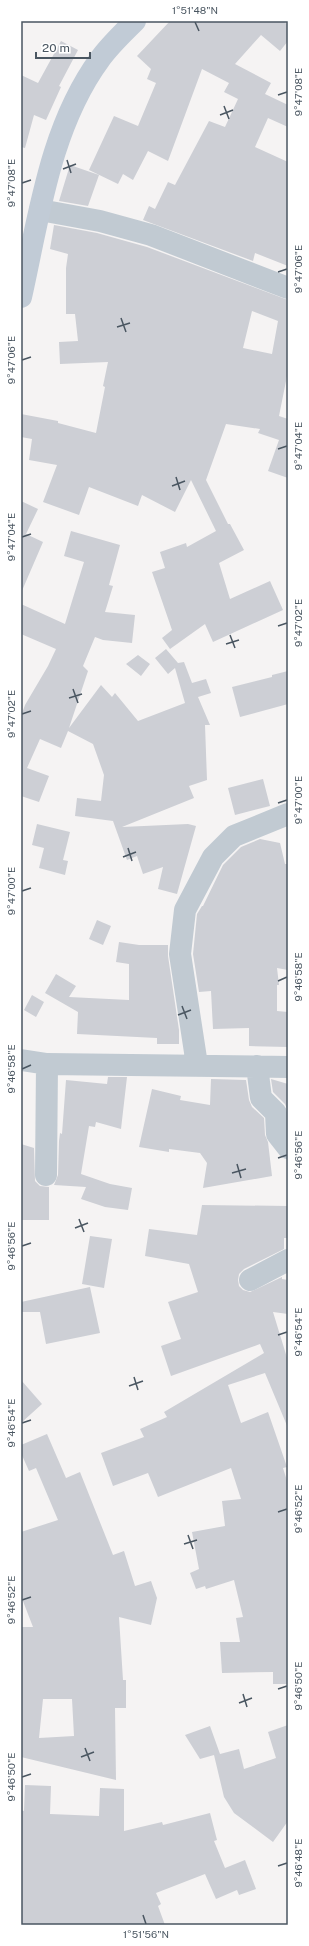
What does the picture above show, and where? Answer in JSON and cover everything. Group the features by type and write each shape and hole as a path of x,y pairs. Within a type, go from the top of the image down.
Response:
{"street":[{"path":"21,297 43,194 65,121 100,59 135,21"},
{"path":"40,210 100,221 151,235 288,288"},
{"path":"197,1065 180,954 185,910 212,857 234,836 288,814"},
{"path":"21,1060 47,1064 288,1067"},
{"path":"46,1175 47,1064"},
{"path":"257,1066 261,1098 276,1113 277,1134 288,1148"},
{"path":"250,1280 288,1260"}],"building":[{"path":"170,21 283,21 288,25 288,41 280,51 261,35 235,64 271,83 265,94 288,105 288,127 268,118 255,147 288,162 288,266 255,253 253,261 143,220 149,206 155,209 168,182 175,185 209,121 225,127 238,99 224,92 229,83 202,69 168,161 148,151 133,180 123,174 118,184 89,170 114,116 138,126 156,83 147,79 151,69 137,56"},
{"path":"61,41 78,50 59,86 61,87 46,120 34,115 25,148 21,147 21,75 38,83"},
{"path":"70,165 99,175 88,206 59,201"},
{"path":"54,225 97,233 147,247 288,300 288,371 279,416 288,419 288,478 268,471 279,440 258,433 260,429 226,424 206,480 228,524 230,524 244,550 219,563 230,599 270,581 283,610 213,642 205,624 170,649 162,638 172,630 152,572 165,568 160,552 186,543 187,547 216,531 191,480 175,512 142,495 138,506 89,487 79,515 43,502 57,465 29,460 32,439 21,437 21,414 58,421 58,423 96,433 105,387 103,386 108,362 60,364 59,342 78,341 75,314 66,314 66,268 68,254 50,249","holes":["252,311 278,321 272,354 243,348"]},
{"path":"21,501 38,509 26,534 43,542 21,593"},
{"path":"71,531 120,545 109,585 113,586 105,612 135,615 132,643 103,640 95,637 83,666 88,671 69,728 101,685 112,697 115,693 138,721 185,703 175,668 168,674 155,658 166,649 178,663 184,662 192,683 206,679 211,693 198,697 210,725 205,725 207,780 189,786 194,798 122,827 188,824 196,826 177,894 158,889 163,867 143,874 137,856 127,860 113,821 75,816 77,798 101,801 104,775 93,744 68,731 61,748 40,739 27,768 49,776 39,802 21,796 21,716 25,705 48,666 56,649 21,634 21,604 65,624 84,562 64,556"},
{"path":"138,655 150,664 141,676 126,664"},
{"path":"288,671 288,704 240,717 232,687 272,677 272,675"},
{"path":"263,779 270,806 235,815 228,788"},
{"path":"37,824 70,832 63,860 68,861 65,875 39,868 44,848 32,845"},
{"path":"260,839 280,843 285,864 288,864 288,970 277,968 279,985 277,985 277,1011 288,1012 288,1047 249,1046 249,1028 213,1029 211,991 199,992 193,954 197,914 203,906 223,865 241,847"},
{"path":"97,920 111,926 103,945 89,939"},
{"path":"119,942 139,945 168,945 168,956 179,1030 179,1044 157,1044 157,1038 77,1034 78,1012 45,993 56,974 76,986 69,997 129,1000 129,964 116,962"},
{"path":"32,995 44,1002 36,1017 24,1010"},
{"path":"108,1077 127,1077 121,1129 96,1122 95,1127 89,1126 81,1174 110,1184 132,1188 128,1210 105,1207 81,1199 86,1187 54,1185 58,1175 59,1141 60,1133 62,1134 66,1080 107,1084"},
{"path":"211,1079 246,1080 249,1100 252,1107 264,1118 265,1135 268,1142 272,1176 203,1188 207,1163 200,1153 169,1149 169,1152 139,1147 152,1089 181,1096 180,1100 210,1105"},
{"path":"271,1079 288,1084 288,1111 285,1104 273,1092"},
{"path":"21,1144 34,1148 35,1181 40,1186 49,1187 49,1220 21,1220"},
{"path":"202,1205 288,1206 288,1238 284,1238 284,1249 244,1269 239,1274 238,1280 239,1286 243,1290 250,1292 282,1277 282,1279 288,1280 288,1314 273,1312 288,1361 288,1428 265,1373 228,1385 241,1423 268,1412 287,1467 283,1468 288,1484 288,1684 273,1684 273,1672 222,1673 220,1642 240,1642 236,1618 243,1617 234,1580 206,1589 205,1586 196,1589 190,1573 199,1569 192,1532 225,1526 222,1501 241,1499 231,1468 158,1497 148,1473 113,1486 101,1453 144,1437 140,1429 167,1417 164,1412 264,1353 260,1344 171,1376 161,1346 181,1339 168,1302 198,1292 189,1264 145,1256 149,1229 197,1235"},
{"path":"90,1236 112,1239 104,1288 82,1284"},
{"path":"90,1287 100,1333 46,1344 40,1312 21,1312 21,1302"},
{"path":"21,1380 42,1404 21,1423"},
{"path":"47,1434 66,1478 80,1472 113,1555 124,1551 135,1586 151,1581 157,1598 151,1625 119,1617 123,1680 126,1680 126,1708 115,1708 116,1780 21,1757 21,1627 33,1627 21,1596 21,1532 58,1520 36,1468 29,1471 21,1453 21,1445","holes":["43,1699 72,1699 74,1736 39,1738"]},
{"path":"288,1725 288,1821 273,1842 234,1813 224,1797 214,1755 200,1759 185,1735 210,1726 220,1754 239,1749 244,1769 276,1758 268,1732"},
{"path":"25,1785 51,1786 50,1814 99,1816 100,1788 124,1789 124,1831 162,1822 163,1825 210,1813 217,1840 214,1841 225,1868 245,1860 256,1889 239,1895 237,1890 216,1899 205,1874 156,1893 161,1904 158,1906 165,1925 21,1925 21,1810 24,1811"}]}
